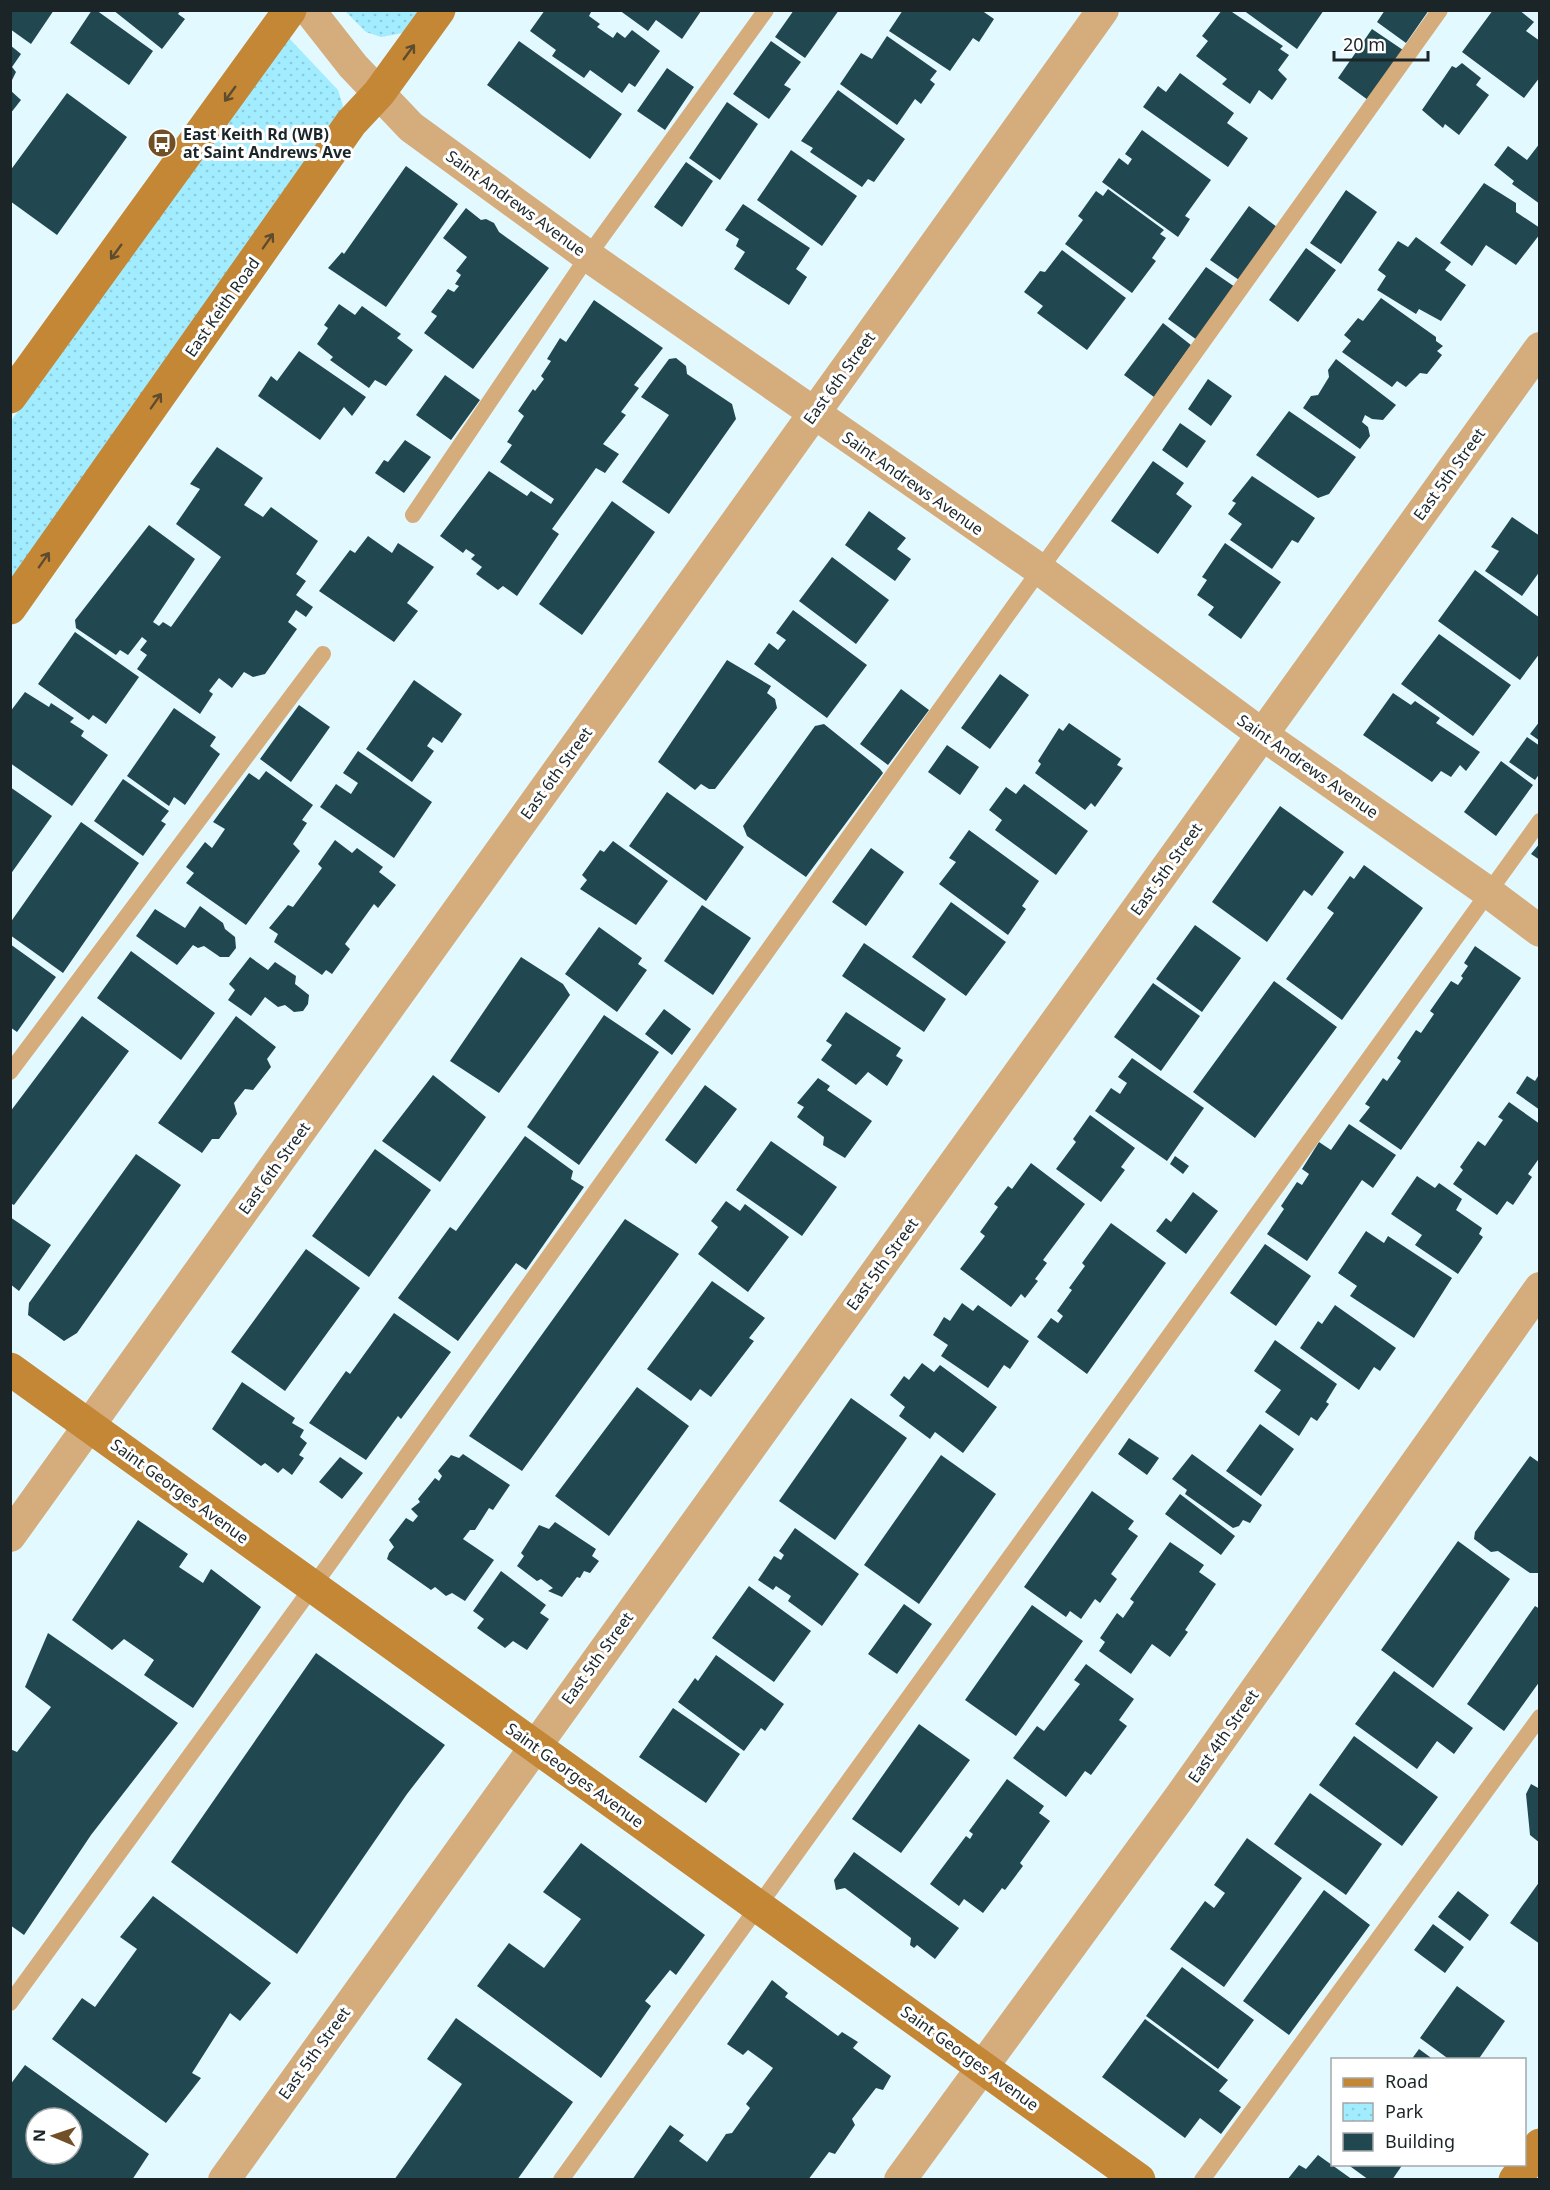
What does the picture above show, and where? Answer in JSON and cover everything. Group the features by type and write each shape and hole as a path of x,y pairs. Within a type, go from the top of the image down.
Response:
{"street":[{"path":"10,397 290,10"},
{"name":"Saint Andrews Avenue","path":"309,10 353,66 411,127 588,256 1039,569 1263,735 1488,892 1539,931"},
{"name":"East Keith Road","path":"10,608 351,123 379,93 439,10"},
{"name":"East 6th Street","path":"10,1536 1103,10"},
{"name":"East 5th Street","path":"224,2180 1539,348"},
{"name":"East 4th Street","path":"900,2180 1179,1798 1539,1288"},
{"name":"Saint Georges Avenue","path":"10,1370 1139,2180"},
{"path":"1526,2164 1539,2145"},
{"path":"1515,2180 1525,2166"}],"lane":[{"path":"413,515 588,256 766,10"},
{"path":"10,2003 313,1586 1440,10"},
{"path":"10,1072 323,654"},
{"path":"561,2180 1539,821"},
{"path":"1202,2180 1539,1717"}],"green space":[{"path":"345,11 421,11 403,33 381,37 366,32"},
{"path":"286,35 338,90 343,106 339,123 11,582 11,421"}],"building":[{"path":"10,10 54,10 31,44 10,29"},
{"path":"92,10 96,10 153,51 129,85 70,43"},
{"path":"113,10 181,10 178,14 185,19 162,49"},
{"path":"545,10 592,10 589,16 600,24 597,27 613,38 617,32 625,38 632,30 660,51 635,87 629,83 622,93 590,70 584,78 552,56 556,50 530,31"},
{"path":"619,10 701,11 682,39 656,20 648,31"},
{"path":"794,10 839,10 805,58 775,37"},
{"path":"903,10 981,10 994,19 979,42 973,38 950,71 889,31"},
{"path":"1222,10 1229,10 1283,46 1280,49 1289,55 1278,70 1287,79 1272,100 1259,90 1250,104 1222,84 1227,79 1196,56 1208,41 1202,36"},
{"path":"1243,10 1324,10 1297,49"},
{"path":"1385,10 1429,10 1406,43 1377,22"},
{"path":"1493,10 1519,10 1534,22 1526,31 1540,41 1540,77 1524,98 1462,52"},
{"path":"1372,29 1403,50 1368,100 1338,78"},
{"path":"887,36 937,71 930,80 935,84 921,104 915,99 897,125 840,84 861,53 872,59"},
{"path":"519,41 622,114 590,159 487,85"},
{"path":"771,41 801,62 784,85 791,89 769,119 733,94"},
{"path":"10,45 21,54 12,67 16,72 10,84"},
{"path":"1462,63 1481,78 1476,85 1489,95 1459,135 1445,124 1443,128 1422,110 1452,66 1456,68"},
{"path":"667,68 694,87 665,130 637,111"},
{"path":"1180,73 1234,113 1227,123 1248,138 1228,167 1143,107 1158,86 1166,92"},
{"path":"10,90 21,100 10,114"},
{"path":"838,90 905,139 874,182 868,179 862,187 810,152 813,148 801,141"},
{"path":"67,93 127,137 57,235 10,201 10,171"},
{"path":"727,102 758,124 720,180 689,158"},
{"path":"1142,130 1211,180 1185,216 1190,219 1178,237 1102,182 1119,158 1128,165 1132,159 1125,154"},
{"path":"1540,143 1540,204 1512,184 1514,181 1494,165 1508,146 1527,160"},
{"path":"791,150 857,196 822,246 757,200"},
{"path":"686,162 713,181 682,227 654,207"},
{"path":"406,166 458,204 386,307 328,268 342,252 344,254"},
{"path":"1484,183 1516,203 1516,212 1540,228 1540,234 1516,265 1486,245 1472,266 1440,243"},
{"path":"1108,189 1164,230 1160,234 1166,238 1152,258 1156,261 1132,293 1065,244 1083,220 1078,216 1096,191 1103,196"},
{"path":"1346,190 1377,212 1341,264 1310,243"},
{"path":"743,204 810,248 796,269 807,277 789,305 734,269 745,252 736,246 739,239 725,230"},
{"path":"1249,206 1277,227 1239,280 1210,260"},
{"path":"466,208 481,220 486,219 494,223 499,232 549,268 473,369 424,333 437,316 431,312 448,289 454,292 459,286 455,284 461,275 456,271 467,257 443,238"},
{"path":"1416,237 1451,262 1445,270 1466,285 1441,321 1419,309 1416,314 1377,290 1386,276 1378,270 1398,241 1408,247"},
{"path":"1306,248 1336,270 1298,322 1269,300"},
{"path":"1062,250 1126,298 1087,350 1037,313 1043,306 1024,292 1040,271 1045,272"},
{"path":"1206,267 1235,287 1197,340 1168,319"},
{"path":"1381,298 1436,337 1436,341 1443,346 1437,351 1442,355 1427,374 1420,373 1406,387 1397,381 1392,387 1342,352 1351,341 1344,335 1358,318 1363,321"},
{"path":"594,300 663,348 634,385 639,388 621,412 626,415 603,444 619,454 605,473 596,468 552,529 559,534 517,596 503,586 498,590 476,574 482,567 471,559 475,555 466,549 463,553 440,536 489,471 527,496 531,491 551,504 554,499 500,462 512,445 507,442 524,416 518,411 533,389 535,391 544,379 541,376 551,361 547,359 560,338 566,342"},
{"path":"339,304 355,315 362,306 401,334 397,338 413,350 386,386 375,380 369,388 330,360 333,357 317,344 328,328 324,325"},
{"path":"1163,323 1191,345 1154,397 1124,375"},
{"path":"299,351 366,397 352,416 344,407 320,440 258,396 271,376 277,381"},
{"path":"676,358 686,366 687,374 732,404 736,419 669,514 622,482 669,415 641,397 669,359"},
{"path":"1336,359 1396,405 1383,420 1372,419 1365,415 1362,422 1368,427 1370,436 1360,449 1303,408 1311,396 1318,395 1329,377 1328,370"},
{"path":"445,375 480,400 451,440 416,415"},
{"path":"1208,379 1232,396 1211,426 1188,409"},
{"path":"1289,411 1356,457 1329,494 1318,498 1256,455"},
{"path":"1180,423 1206,441 1187,468 1162,450"},
{"path":"405,440 431,457 404,493 375,473 384,460 388,462"},
{"path":"217,447 263,478 244,505 263,517 271,507 318,541 296,574 306,581 296,595 313,607 306,617 296,610 288,622 297,629 265,674 253,677 244,672 232,688 219,678 209,691 213,694 200,714 137,669 147,655 140,650 147,641 142,637 128,655 120,650 116,655 76,628 75,620 149,525 195,559 153,622 159,626 163,622 171,627 221,557 176,524 200,489 190,484"},
{"path":"1153,461 1184,483 1176,494 1192,506 1158,554 1111,521"},
{"path":"1252,476 1315,518 1298,543 1292,540 1272,569 1230,540 1242,524 1228,514 1236,503 1232,501"},
{"path":"612,501 655,532 582,635 539,604"},
{"path":"869,511 906,538 897,549 911,559 895,581 845,545"},
{"path":"1512,517 1540,536 1540,571 1522,596 1485,571 1499,551 1491,547"},
{"path":"368,536 392,553 398,543 434,567 407,603 418,611 394,642 319,591 350,550 355,553"},
{"path":"1225,543 1281,582 1241,639 1208,615 1214,607 1197,595 1207,580 1202,577"},
{"path":"832,557 889,600 856,644 799,601"},
{"path":"1475,570 1540,618 1540,653 1520,680 1438,621"},
{"path":"793,610 867,665 827,718 754,664 769,643 778,650 786,640 776,633"},
{"path":"75,632 139,677 106,724 93,715 89,720 38,684"},
{"path":"1439,634 1511,685 1473,736 1401,684"},
{"path":"727,660 771,686 767,693 775,699 777,708 715,789 709,789 701,784 695,790 658,762"},
{"path":"1000,674 1029,695 990,749 961,728"},
{"path":"414,680 462,714 442,743 433,737 427,746 434,751 412,782 366,749"},
{"path":"901,689 929,710 888,765 860,744"},
{"path":"25,692 49,707 51,703 74,718 70,722 84,731 81,736 108,755 72,806 10,763 10,712"},
{"path":"1393,693 1411,705 1415,701 1440,718 1436,723 1480,752 1466,771 1460,765 1451,777 1441,771 1432,782 1363,735"},
{"path":"299,705 330,727 291,782 260,759"},
{"path":"174,708 216,737 210,746 220,754 185,805 174,797 169,806 127,776"},
{"path":"1540,721 1540,741 1530,734"},
{"path":"1069,723 1121,759 1117,765 1123,768 1095,807 1091,803 1085,810 1035,773 1041,764 1038,761 1059,728 1063,731"},
{"path":"824,724 883,773 806,877 747,836 743,826 815,726"},
{"path":"1527,737 1540,746 1540,773 1535,780 1509,762"},
{"path":"947,745 979,767 960,795 928,772"},
{"path":"358,751 432,802 394,858 320,807 336,784 351,794 358,783 343,773"},
{"path":"1501,761 1533,785 1496,836 1464,812"},
{"path":"266,771 313,805 302,820 307,823 293,844 300,851 246,925 186,883 194,873 186,867 205,842 212,848 225,829 213,822 249,773 259,780"},
{"path":"123,779 169,811 161,821 166,824 143,856 94,821"},
{"path":"1024,784 1088,831 1056,875 995,830 1002,820 989,810 1006,787 1016,794"},
{"path":"10,787 52,816 10,875"},
{"path":"667,792 744,847 706,901 629,846"},
{"path":"1280,806 1344,852 1312,896 1304,890 1267,942 1212,902"},
{"path":"81,822 139,863 63,973 10,935 10,923"},
{"path":"969,830 1039,881 1022,906 1026,909 1008,935 939,884 956,862 949,858"},
{"path":"335,840 352,853 357,848 383,867 379,872 396,885 378,908 374,904 345,944 350,949 332,974 326,970 322,975 274,942 278,934 269,928 288,905 293,907 322,868 318,864"},
{"path":"613,841 668,881 636,925 580,889 587,880 582,875 600,850 604,852"},
{"path":"1540,843 1540,860 1531,854"},
{"path":"871,848 904,872 866,926 832,902"},
{"path":"1364,865 1423,908 1342,1020 1286,979 1334,913 1327,908 1350,876 1354,879"},
{"path":"951,902 1006,942 966,996 912,957"},
{"path":"702,905 751,938 713,995 664,961"},
{"path":"200,906 223,923 225,929 235,937 236,948 229,957 220,957 204,946 198,948 193,945 177,965 136,936 155,909 185,928"},
{"path":"1195,925 1241,958 1202,1012 1156,979"},
{"path":"599,927 642,958 638,964 647,970 617,1012 565,974"},
{"path":"864,943 946,999 924,1032 842,976"},
{"path":"10,944 56,977 17,1032 10,1027"},
{"path":"1475,946 1521,978 1401,1150 1359,1121 1370,1107 1365,1104 1383,1078 1387,1081 1401,1061 1397,1058 1416,1030 1421,1033 1434,1014 1430,1011 1451,981 1458,985 1463,978 1461,976 1468,966 1464,963"},
{"path":"131,951 215,1013 181,1060 97,998"},
{"path":"250,957 268,970 275,962 296,976 295,984 309,995 308,1004 303,1011 294,1012 285,1005 278,1007 265,997 251,1016 228,1000 235,990 229,984"},
{"path":"521,957 563,984 570,995 499,1093 450,1061"},
{"path":"1274,981 1337,1027 1255,1138 1193,1092"},
{"path":"1153,983 1200,1016 1161,1071 1114,1037"},
{"path":"664,1009 691,1029 672,1055 645,1034"},
{"path":"846,1012 901,1048 896,1056 903,1060 887,1086 868,1072 856,1085 821,1060 832,1045 826,1041"},
{"path":"604,1015 659,1052 579,1165 527,1127"},
{"path":"82,1016 129,1051 14,1205 10,1203 10,1112"},
{"path":"236,1016 276,1047 267,1059 271,1067 253,1090 245,1089 234,1103 237,1114 219,1139 212,1139 202,1153 158,1123"},
{"path":"1132,1058 1204,1108 1167,1161 1095,1111 1111,1088 1120,1094 1127,1083 1118,1077"},
{"path":"1540,1073 1540,1110 1516,1093 1527,1076 1535,1081"},
{"path":"433,1075 486,1117 440,1182 382,1141"},
{"path":"818,1078 830,1086 827,1090 872,1121 845,1158 823,1145 824,1137 797,1117 804,1107 797,1103"},
{"path":"705,1085 737,1109 696,1164 665,1140"},
{"path":"1509,1102 1540,1124 1540,1157 1528,1174 1532,1177 1513,1205 1507,1201 1497,1215 1453,1184 1463,1170 1460,1167 1478,1141 1485,1146 1503,1120 1498,1117"},
{"path":"1090,1115 1135,1148 1121,1167 1125,1170 1101,1202 1056,1169 1076,1142 1073,1139"},
{"path":"1349,1124 1396,1155 1373,1188 1362,1180 1307,1261 1267,1234 1284,1209 1281,1206 1297,1182 1302,1185 1309,1174 1302,1169 1319,1142 1331,1150"},
{"path":"525,1136 573,1171 571,1179 584,1187 526,1270 516,1263 458,1341 398,1298 450,1227 456,1231"},
{"path":"771,1141 837,1187 802,1236 736,1190"},
{"path":"375,1149 431,1190 369,1277 312,1236"},
{"path":"136,1154 181,1185 77,1333 64,1341 28,1315 29,1303"},
{"path":"1175,1156 1189,1166 1183,1174 1170,1164"},
{"path":"1031,1163 1085,1204 1043,1260 1047,1263 1035,1279 1038,1281 1025,1298 1021,1294 1011,1307 960,1269 985,1236 980,1232 998,1207 994,1204 1008,1186 1012,1189"},
{"path":"1417,1176 1435,1188 1439,1183 1462,1199 1456,1210 1482,1228 1479,1234 1483,1237 1458,1274 1415,1245 1422,1235 1391,1214"},
{"path":"1193,1192 1218,1211 1186,1254 1156,1231 1166,1218 1171,1222"},
{"path":"726,1201 740,1211 745,1204 789,1237 748,1292 698,1254 718,1227 711,1221"},
{"path":"10,1217 51,1245 19,1291 10,1284"},
{"path":"625,1219 679,1254 522,1471 469,1436"},
{"path":"1111,1223 1166,1263 1087,1374 1037,1337 1051,1318 1058,1323 1063,1316 1057,1311 1072,1290 1069,1288 1085,1266 1082,1263"},
{"path":"1366,1231 1384,1243 1388,1236 1452,1278 1414,1338 1350,1296 1357,1286 1338,1273"},
{"path":"1265,1244 1311,1276 1276,1326 1230,1293"},
{"path":"306,1249 360,1288 285,1391 231,1352"},
{"path":"712,1281 765,1318 749,1338 754,1341 711,1397 700,1389 691,1401 647,1369"},
{"path":"962,1303 973,1311 978,1305 1029,1341 1010,1369 1004,1365 988,1388 941,1356 948,1345 933,1335 944,1317 950,1321"},
{"path":"1335,1305 1396,1348 1380,1371 1374,1367 1359,1390 1300,1348 1318,1321 1322,1324"},
{"path":"394,1313 451,1352 401,1419 398,1416 366,1460 309,1423 346,1371 350,1374"},
{"path":"1275,1340 1337,1384 1326,1402 1329,1404 1317,1421 1311,1417 1299,1436 1265,1412 1281,1390 1254,1371"},
{"path":"922,1363 934,1372 940,1365 997,1407 963,1453 935,1432 930,1439 899,1416 905,1407 890,1395 904,1376 909,1380"},
{"path":"242,1382 295,1418 292,1423 304,1430 300,1437 307,1443 299,1455 304,1458 292,1475 283,1468 278,1473 265,1463 261,1466 212,1429"},
{"path":"637,1387 689,1426 609,1536 555,1496"},
{"path":"851,1398 907,1438 835,1540 779,1501"},
{"path":"1260,1424 1294,1449 1261,1496 1226,1471"},
{"path":"1129,1438 1159,1458 1147,1475 1118,1454"},
{"path":"463,1454 510,1485 493,1510 489,1508 475,1530 470,1530 463,1539 494,1560 465,1601 452,1593 446,1596 435,1587 431,1590 387,1559 394,1547 389,1540 406,1518 413,1522 418,1516 411,1509 420,1502 418,1499 435,1478 439,1481 442,1476 438,1471 451,1455 459,1458"},
{"path":"1192,1454 1262,1505 1250,1523 1243,1520 1239,1526 1233,1528 1185,1494 1187,1490 1172,1479"},
{"path":"941,1455 996,1494 919,1604 864,1565"},
{"path":"1530,1456 1540,1463 1540,1571 1538,1573 1530,1573 1498,1551 1491,1552 1474,1539 1475,1532"},
{"path":"340,1457 363,1473 342,1499 319,1482"},
{"path":"1092,1491 1134,1521 1128,1529 1138,1536 1111,1574 1117,1579 1100,1603 1095,1599 1081,1619 1070,1611 1066,1617 1024,1587"},
{"path":"1180,1494 1235,1536 1221,1555 1165,1514"},
{"path":"138,1520 188,1554 179,1567 203,1583 211,1569 261,1607 193,1708 144,1675 154,1660 124,1639 112,1650 72,1620"},
{"path":"555,1522 596,1549 592,1556 599,1561 590,1573 584,1571 580,1578 577,1577 562,1597 548,1591 553,1588 541,1579 537,1581 517,1566 524,1556 521,1553 539,1525 549,1529"},
{"path":"795,1528 859,1574 822,1626 788,1601 791,1596 776,1586 773,1590 758,1580 774,1556 781,1560 784,1555 779,1551"},
{"path":"1458,1541 1510,1579 1433,1688 1381,1650"},
{"path":"1170,1542 1204,1565 1199,1572 1216,1584 1185,1630 1188,1632 1170,1657 1152,1644 1131,1674 1099,1651 1105,1642 1100,1638 1117,1613 1123,1618 1134,1602 1130,1599"},
{"path":"501,1571 546,1605 540,1613 549,1619 527,1650 513,1641 505,1648 477,1628 484,1619 473,1611"},
{"path":"749,1586 811,1631 774,1682 712,1638"},
{"path":"904,1604 932,1624 897,1674 868,1654"},
{"path":"1032,1605 1083,1641 1016,1736 965,1700"},
{"path":"1535,1606 1540,1609 1540,1681 1504,1731 1467,1704"},
{"path":"48,1633 178,1723 91,1835 24,1935 10,1925 10,1749 17,1752 51,1707 25,1687"},
{"path":"316,1653 445,1745 407,1794 297,1954 171,1862"},
{"path":"716,1655 784,1704 765,1731 761,1728 744,1751 678,1702 695,1678 698,1681"},
{"path":"1086,1664 1134,1699 1119,1720 1127,1726 1091,1775 1085,1771 1066,1797 1013,1758 1037,1726 1044,1731 1080,1684 1074,1680"},
{"path":"1394,1671 1473,1728 1454,1754 1437,1741 1417,1769 1355,1724"},
{"path":"673,1708 740,1754 706,1803 639,1757"},
{"path":"919,1724 970,1760 901,1853 852,1819"},
{"path":"1354,1736 1438,1797 1402,1846 1319,1785"},
{"path":"1007,1779 1044,1806 1039,1813 1050,1821 1020,1863 1023,1866 1005,1890 1002,1888 983,1913 964,1899 959,1906 930,1884 966,1836 970,1839 973,1834 969,1831"},
{"path":"1531,1784 1540,1789 1540,1843 1530,1835 1526,1794"},
{"path":"1310,1793 1382,1844 1346,1895 1274,1844"},
{"path":"1247,1838 1302,1878 1224,1987 1170,1949 1205,1901 1214,1908 1225,1893 1214,1885"},
{"path":"581,1843 705,1935 676,1975 670,1970 645,2001 651,2006 601,2078 477,1986 509,1943 544,1968 581,1919 543,1892"},
{"path":"854,1852 959,1928 935,1959 917,1945 914,1948 910,1945 911,1938 845,1888 836,1890 834,1880"},
{"path":"1540,1881 1540,1944 1510,1923"},
{"path":"1324,1890 1370,1925 1289,2035 1243,2001"},
{"path":"1458,1891 1489,1915 1470,1941 1438,1917"},
{"path":"153,1896 271,1983 240,2021 230,2013 192,2073 201,2078 166,2123 52,2039 82,1998 95,2007 137,1949 120,1937"},
{"path":"1433,1924 1464,1947 1445,1973 1414,1950"},
{"path":"1182,1967 1254,2020 1218,2069 1146,2016"},
{"path":"772,1980 788,1993 785,1997 838,2036 842,2032 858,2042 853,2048 891,2076 883,2090 876,2088 852,2119 855,2125 835,2154 829,2152 808,2180 632,2180 670,2125 684,2135 679,2141 707,2162 726,2134 732,2133 750,2108 746,2104 773,2068 748,2050 743,2055 727,2044"},
{"path":"1457,1986 1505,2021 1479,2058 1447,2058 1420,2038"},
{"path":"456,2018 573,2102 517,2180 394,2180 462,2084 427,2059"},
{"path":"1145,2019 1228,2080 1219,2091 1241,2107 1221,2134 1200,2118 1185,2138 1102,2077"},
{"path":"1419,2049 1431,2058 1412,2058"},
{"path":"25,2065 82,2106 24,2106 24,2166 84,2166 84,2107 149,2154 132,2180 10,2180 10,2085"},
{"path":"1318,2155 1353,2180 1287,2180 1299,2165 1306,2169"},
{"path":"1350,2166 1402,2166 1392,2180 1369,2180"}],"place":[{"name":"East Keith Rd (WB) at Saint Andrews Ave","path":"162,143"}]}
